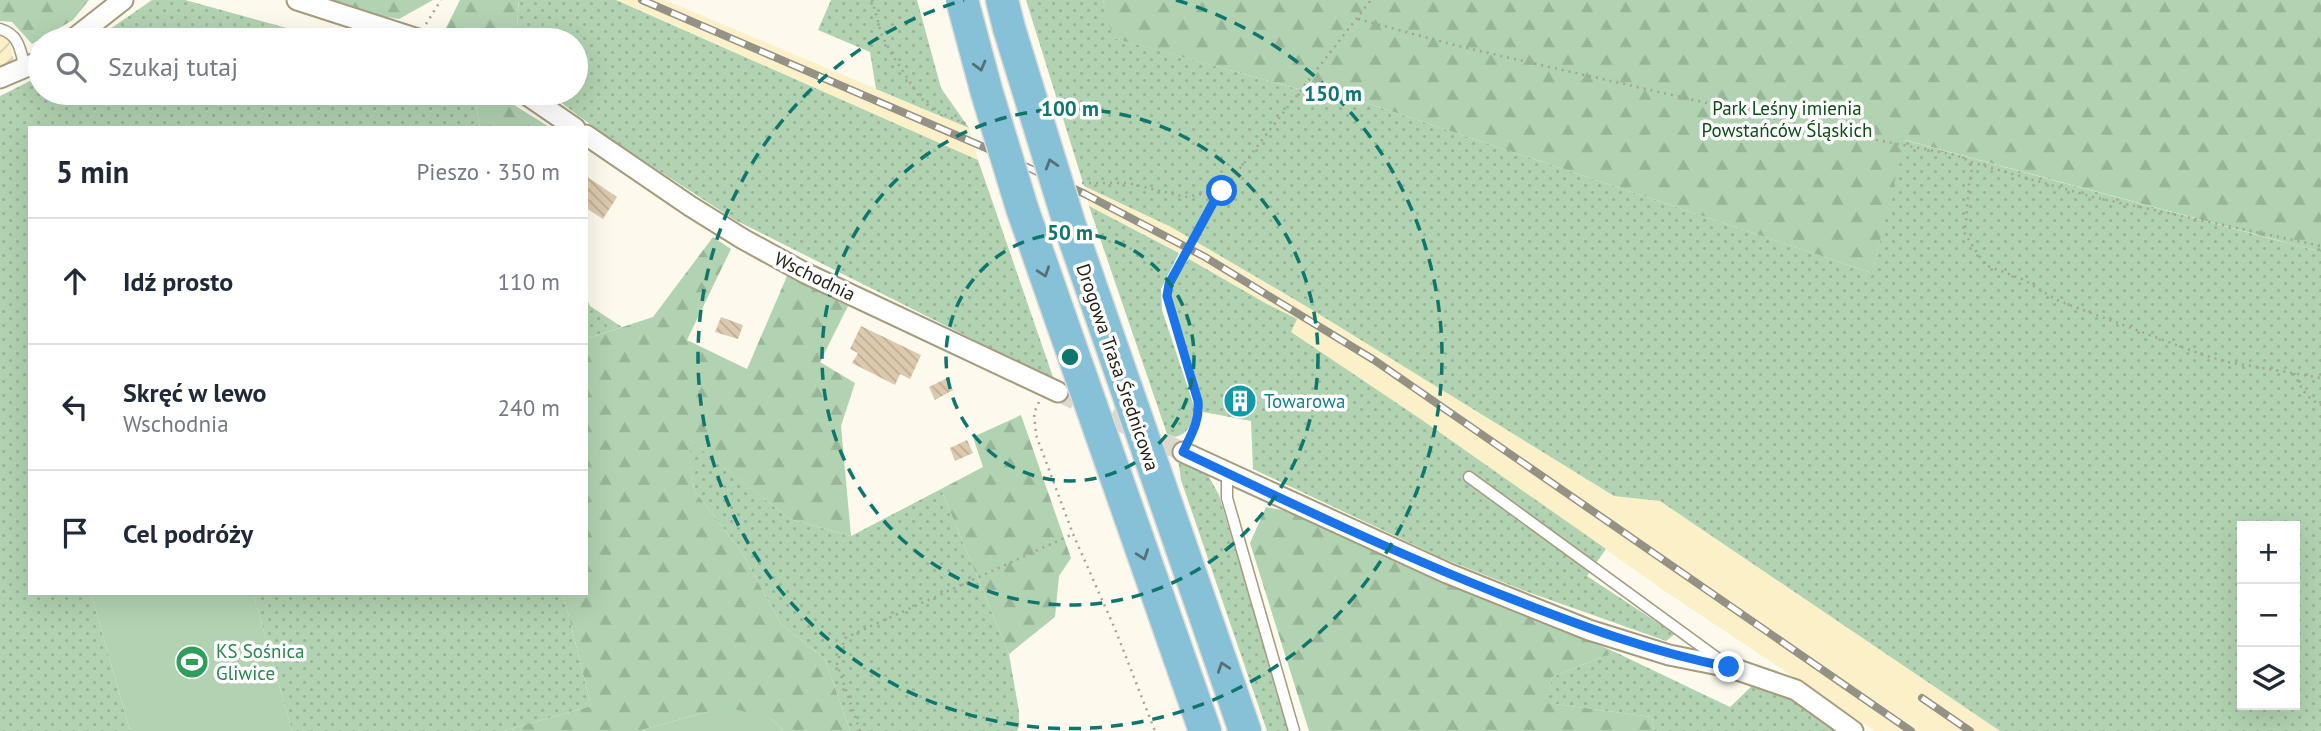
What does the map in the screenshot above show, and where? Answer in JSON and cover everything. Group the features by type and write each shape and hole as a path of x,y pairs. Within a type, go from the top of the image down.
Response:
{"main road":[{"name":"Drogowa Trasa Średnicowa","path":"962,0 1022,208 1205,731"},
{"name":"Drogowa Trasa Średnicowa","path":"1002,0 1071,229 1245,731"}],"street":[{"path":"87,28 123,0"},
{"path":"297,0 385,28"},
{"path":"0,78 28,67"},
{"path":"541,105 572,126"},
{"name":"Wschodnia","path":"588,136 743,239 805,272 1052,390"},
{"path":"1183,452 1447,573 1589,629 1669,655 1729,667 1796,690 1853,731"}],"lane":[{"path":"0,29 12,34 28,58"},
{"path":"1227,473 1227,498 1294,731"},
{"path":"1469,477 1729,667"}],"path":[{"path":"425,28 441,0"},
{"path":"1183,452 1197,423 1198,401 1168,305 1169,284 1213,203 1371,0"},
{"path":"1358,19 1458,46 1829,131 1956,155 2093,197 2321,246"},
{"path":"1969,161 1972,173 1965,234 1985,265 2022,279 2059,301 2206,356 2321,378"},
{"path":"2294,373 2301,389 2310,400 2321,405"},
{"path":"1052,390 1034,413 1036,435 1073,534 1115,628 1155,731"},
{"path":"860,731 837,664 845,638 1073,534"}],"shaded area":[{"path":"617,0 665,0 969,128 978,160"},
{"path":"0,34 8,37 15,64 0,67"},
{"path":"1084,186 1171,227 1304,305 1614,496 1660,501 2000,731 1875,731 1669,594 1422,420 1291,332 1296,319 1169,247 1089,206"}],"green space":[{"path":"0,0 89,0 73,20 59,28 28,28 28,40 12,22 0,21"},
{"path":"152,0 185,0 287,28 111,28"},
{"path":"326,0 433,0 399,19 363,13"},
{"path":"460,0 519,0 517,28 446,28"},
{"path":"519,0 616,0 978,160 1054,380 735,220 610,139 564,105 588,105 588,28 517,28"},
{"path":"831,0 917,0 941,88 969,128 876,89 870,52 818,30"},
{"path":"1026,0 1103,0 1114,38 1327,97 1367,103 1872,273 1904,140 2321,252 2321,731 2000,731 1660,501 1614,496 1304,305 1171,227 1084,186"},
{"name":"Park Leśny imienia Powstańców Śląskich","path":"1103,0 2321,0 2321,252 1905,140 1872,273 1367,103 1327,97 1113,38"},
{"path":"28,82 28,105 476,105 480,126 28,126 28,595 92,595 130,731 0,731 0,96"},
{"path":"476,105 514,105 548,126 480,126"},
{"path":"1089,206 1179,253 1161,289 1162,310 1195,409 1190,427 1175,437 1167,434"},
{"path":"713,237 731,249 687,340 747,369 787,276 848,306 820,362 855,383 841,426 851,536 790,519 689,440 694,490 741,551 781,624 825,659 850,731 784,731 770,718 707,712 638,731 504,731 591,706 563,595 588,595 588,338 653,317"},
{"path":"1189,259 1297,319 1291,332 1606,549 1587,576 1675,634 1666,641 1525,591 1442,558 1253,469 1251,421 1203,412 1199,389 1171,296 1173,279"},
{"path":"588,302 590,306 622,327 588,338"},
{"path":"1021,415 1071,558 1059,576 1055,617 1009,654 941,489 983,467 973,437"},
{"path":"688,439 790,519 851,536 941,489 1009,654 1019,712 1017,731 850,731 825,659 781,624 741,551 694,490"},
{"path":"1178,459 1208,475 1219,495 1290,731 1267,731 1181,480"},
{"path":"1266,507 1287,511 1615,652 1552,677 1548,703 1652,717 1654,731 1309,731 1250,543"},
{"name":"KS Sośnica Gliwice","path":"92,595 254,595 292,731 130,731"},
{"path":"254,595 563,595 591,706 504,731 292,731"},
{"path":"1615,652 1730,707 1755,683 1797,700 1840,731 1654,731 1652,717 1547,703 1552,677"},
{"path":"734,709 770,718 784,731 638,731 707,712"}],"building":[{"path":"588,177 617,197 603,219 588,209"},
{"path":"721,317 743,325 738,339 715,332"},
{"path":"861,326 921,355 910,379 900,374 895,385 852,363 858,353 850,349"},
{"path":"947,378 953,390 935,400 929,387"},
{"path":"967,440 973,453 955,461 950,448"}],"tunnel":[{"path":"1058,392 1183,452"}],"railway":[{"path":"642,0 986,148 1085,194 1205,257 1374,360 1911,731"},
{"path":"1922,698 1970,731"}],"place":[{"name":"Towarowa","path":"1240,401"},
{"name":"KS Sośnica Gliwice","path":"192,662"}],"route":[{"path":"1222,191 1169,284 1167,296 1198,401 1197,423 1183,452 1447,573 1589,629 1669,655 1729,667"}]}
